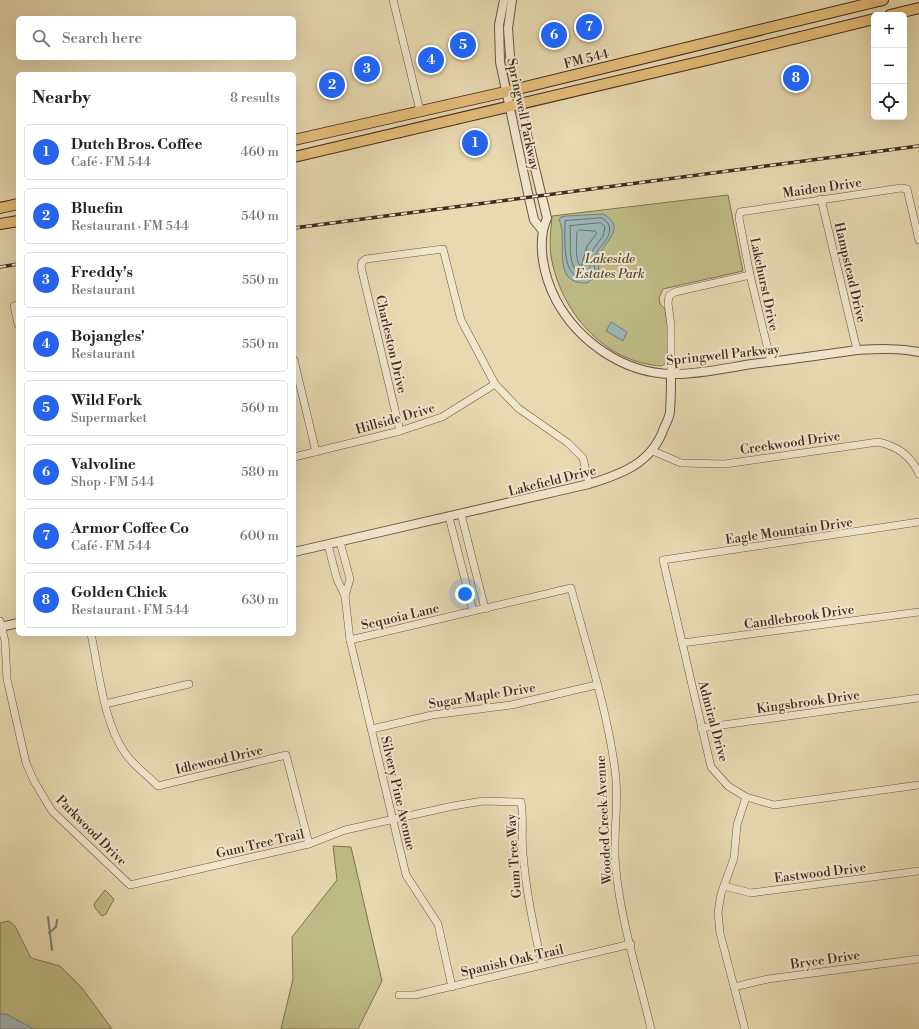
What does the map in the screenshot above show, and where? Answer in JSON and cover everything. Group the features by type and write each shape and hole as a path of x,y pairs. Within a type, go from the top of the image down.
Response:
{"main road":[{"name":"FM 544","path":"296,140 505,92 663,52 883,0"},
{"path":"902,12 919,8"},
{"path":"813,16 817,33"},
{"path":"296,157 871,20"},
{"path":"663,52 668,69"},
{"path":"334,131 338,147"},
{"path":"0,208 16,204"},
{"path":"0,224 16,221"}],"street":[{"path":"393,0 420,111"},
{"name":"Springwell Parkway","path":"504,0 499,25 498,42 505,92 534,220 542,230"},
{"name":"Springwell Parkway","path":"512,0 508,28 508,48 516,89 547,218 542,230 545,268 559,306 579,332 599,349 614,358 646,370 671,374 857,350 901,350 919,352"},
{"path":"525,180 538,177"},
{"name":"Maiden Drive","path":"740,212 822,198 901,188 907,190 919,240"},
{"name":"Hampstead Drive","path":"822,198 857,350"},
{"name":"Lakehurst Drive","path":"740,212 739,218 750,275 771,362"},
{"name":"Charleston Drive","path":"400,431 361,268 362,262 366,259 443,249 461,320 495,384"},
{"name":"Lakefield Drive","path":"296,552 589,484 618,475 637,465 653,451 662,434 670,413 671,326 668,303 669,296 675,292 750,275"},
{"path":"296,368 316,452"},
{"path":"495,384 518,408 568,443 582,458 589,484"},
{"name":"Hillside Drive","path":"296,457 400,431 442,417 495,384"},
{"name":"Creekwood Drive","path":"653,451 681,463 725,464 878,442 892,445 901,451 908,457 919,474"},
{"path":"461,514 485,609"},
{"path":"449,517 473,612"},
{"name":"Eagle Mountain Drive","path":"663,560 919,522"},
{"name":"Silvery Pine Avenue","path":"340,542 350,579 345,596"},
{"name":"Silvery Pine Avenue","path":"328,545 337,579 345,596 350,640 406,875 438,924 452,987"},
{"name":"Admiral Drive","path":"663,560 711,766 728,786 746,797 774,805 919,785"},
{"name":"Sequoia Lane","path":"350,640 571,588"},
{"name":"Wooded Creek Avenue","path":"571,588 610,739 616,772 616,870 620,900 652,1029"},
{"name":"Candlebrook Drive","path":"682,644 919,612"},
{"path":"0,625 16,623"},
{"name":"Parkwood Drive","path":"0,625 5,641 7,680 26,763 34,781 52,811 130,885"},
{"path":"92,636 105,704 189,684"},
{"name":"Sugar Maple Drive","path":"372,730 432,715 511,706 596,685"},
{"name":"Kingsbrook Drive","path":"701,728 919,698"},
{"name":"Idlewood Drive","path":"105,704 113,730 125,753 158,786 286,755 309,844"},
{"path":"745,1029 720,933 718,912 724,886 734,858 737,825 746,797"},
{"name":"Gum Tree Way","path":"394,821 453,806 476,802 521,802 524,817 522,847 526,891 542,965"},
{"name":"Gum Tree Trail","path":"130,885 309,844 345,830 394,821"},
{"name":"Eastwood Drive","path":"724,886 751,893 919,871"},
{"name":"Spanish Oak Trail","path":"399,995 415,995 452,987 631,944"},
{"name":"Bryce Drive","path":"734,987 768,979 919,959"}],"green space":[{"name":"Lakeside Estates Park","path":"728,195 743,271 663,289 659,298 660,304 665,309 668,328 667,362 662,366 641,363 621,355 604,344 588,330 575,314 564,296 556,276 550,251 552,216"},
{"path":"333,846 351,847 382,981 358,1029 281,1029 293,979 292,937 337,880"},
{"path":"105,890 114,899 106,914 102,916 95,908 94,904"},
{"path":"9,921 15,926 31,958 60,966 82,988 112,1029 0,1029 0,923"}],"water":[{"path":"603,214 614,224 614,229 599,256 598,275 587,283 575,282 568,277 564,269 562,259 562,228 559,220 561,217 566,216"},
{"path":"611,322 627,332 623,341 606,331"},
{"path":"0,1014 6,1014 34,1029 0,1029"}],"waterway":[{"path":"48,917 52,950"},
{"path":"49,933 56,927 57,920"}],"railway":[{"path":"296,228 919,146"},
{"path":"0,267 16,264"}],"place":[{"name":"Armor Coffee Co","path":"589,27"},
{"name":"Valvoline","path":"554,35"},
{"name":"Wild Fork","path":"463,45"},
{"name":"Bojangles'","path":"431,60"},
{"name":"Freddy's","path":"367,69"},
{"name":"Golden Chick","path":"796,78"},
{"name":"Bluefin","path":"332,85"},
{"name":"Dutch Bros. Coffee","path":"475,143"}]}
